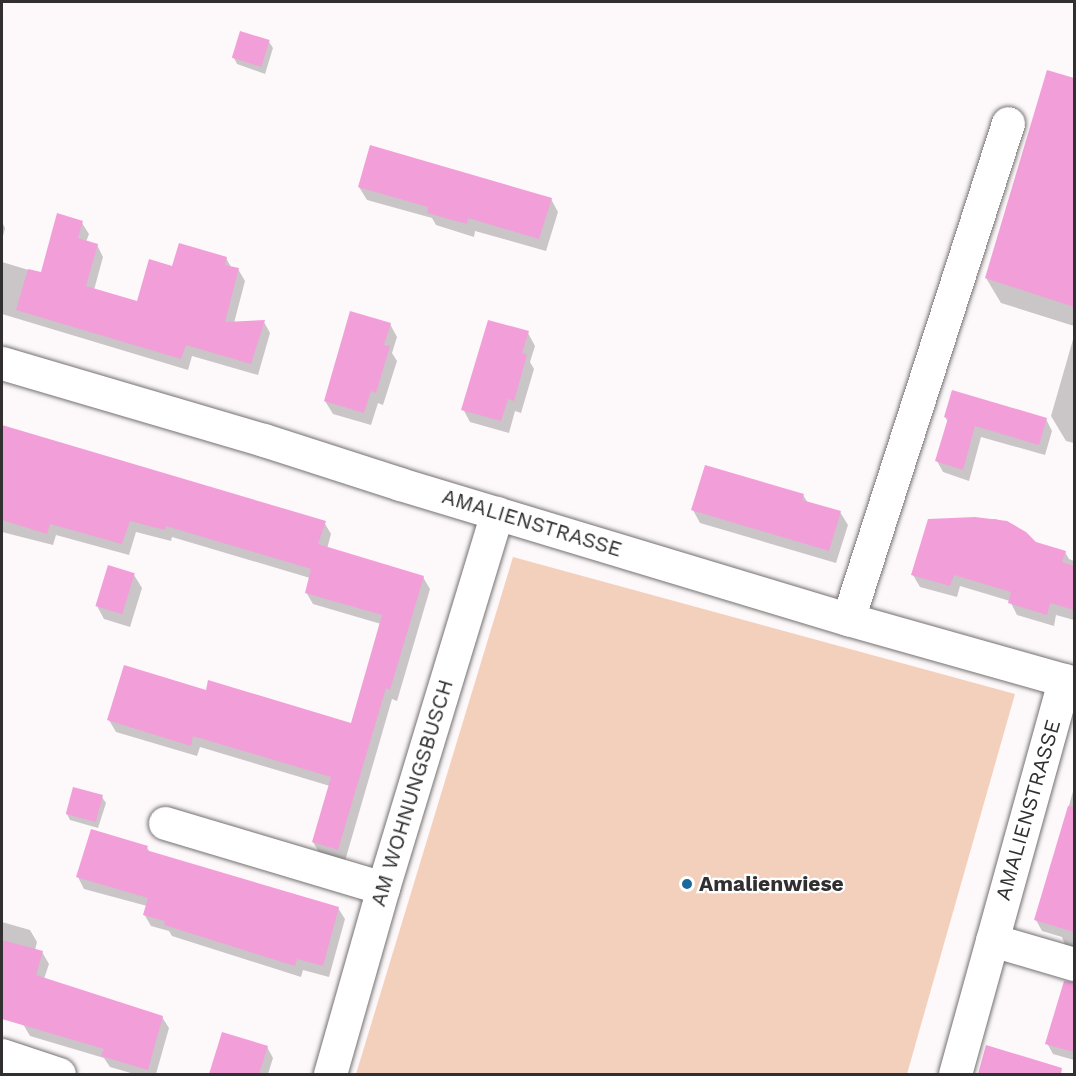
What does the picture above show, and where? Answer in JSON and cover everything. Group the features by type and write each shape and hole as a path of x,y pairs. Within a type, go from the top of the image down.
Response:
{"street":[{"path":"848,619 1008,123"},
{"name":"AMALIENSTRASSE","path":"2,363 264,440 848,619 1069,681 955,1074"},
{"name":"AM WOHNUNGSBUSCH","path":"330,1074 383,888 497,513"},
{"path":"165,823 383,888"},
{"path":"992,940 1074,964"},
{"path":"2,1055 59,1074"}],"shaded area":[{"name":"Amalienwiese","path":"513,557 1015,694 907,1074 356,1074"}],"building":[{"path":"240,31 270,40 261,67 232,58"},
{"path":"1047,70 1074,78 1074,307 985,278"},
{"path":"370,145 552,198 539,239 468,218 467,224 427,213 428,207 358,187"},
{"path":"57,213 83,221 78,238 98,244 86,286 137,301 149,259 172,266 179,243 227,257 225,265 239,268 225,322 265,320 251,364 186,345 181,359 16,310 28,269 41,272"},
{"path":"350,311 391,323 384,345 390,346 376,393 371,391 364,413 324,401"},
{"path":"488,320 529,331 522,353 527,355 514,401 508,399 501,421 461,410"},
{"path":"952,390 1047,418 1039,445 975,426 963,470 935,461 948,418 944,417"},
{"path":"2,425 326,521 318,544 424,576 390,690 386,688 338,850 312,842 331,777 193,736 191,746 107,720 124,665 206,690 208,680 351,723 382,615 305,593 311,569 166,526 165,530 130,521 122,544 50,524 47,534 2,520"},
{"path":"705,465 804,494 802,500 841,511 829,551 691,510"},
{"path":"975,517 1007,521 1026,532 1036,542 1066,551 1062,562 1074,566 1074,610 1050,603 1047,615 1008,603 1011,592 954,575 950,586 911,575 928,519"},
{"path":"108,565 135,573 122,614 95,606"},
{"path":"73,787 103,795 96,822 66,814"},
{"path":"1068,806 1074,807 1074,932 1034,920"},
{"path":"91,829 148,846 146,850 339,907 323,966 297,959 295,966 164,925 165,921 143,915 148,898 76,877"},
{"path":"2,940 43,951 36,975 163,1016 148,1070 101,1056 104,1049 2,1019"},
{"path":"1064,981 1074,982 1074,1052 1045,1044"},
{"path":"222,1032 268,1046 259,1074 209,1074"},
{"path":"986,1045 1062,1068 1061,1074 978,1074"}],"place":[{"name":"Amalienwiese","path":"687,884"}]}
